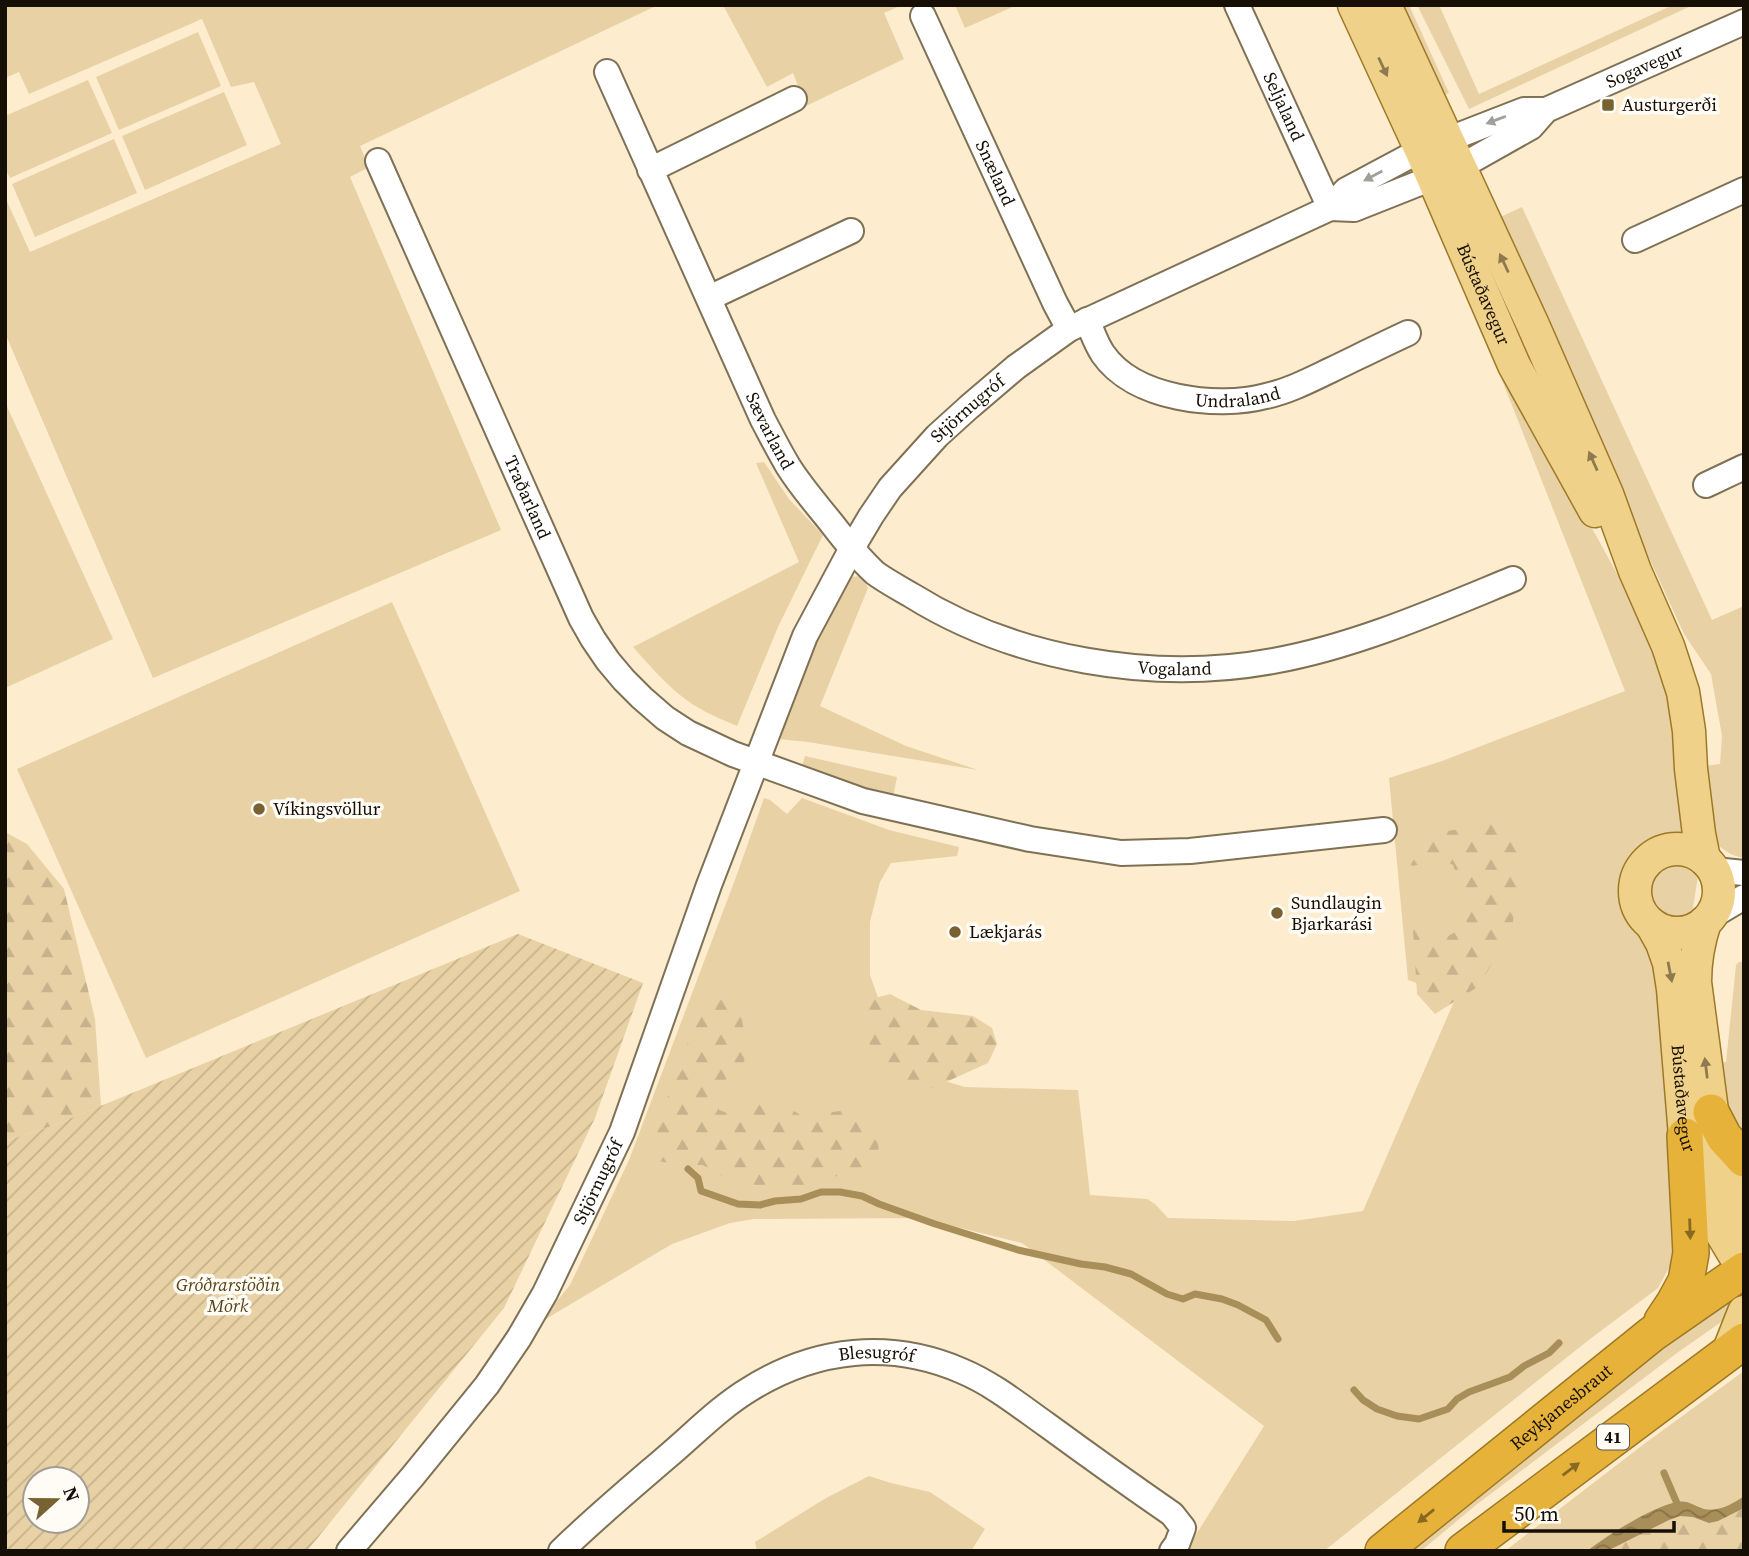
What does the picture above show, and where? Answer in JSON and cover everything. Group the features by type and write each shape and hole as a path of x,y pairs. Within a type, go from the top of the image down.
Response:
{"highway":[{"path":"1711,1112 1724,1137 1744,1158"},
{"path":"1652,1334 1686,1280 1691,1253 1685,1136"},
{"name":"Reykjanesbraut","path":"1383,1551 1652,1334 1744,1270"},
{"name":"41","path":"1463,1551 1737,1345"}],"main road":[{"name":"Bústaðavegur","path":"1354,5 1533,325 1607,494 1635,570 1668,646 1683,692 1699,834 1721,868 1718,898 1698,943 1695,982 1718,1156 1744,1228"},
{"name":"Bústaðavegur","path":"1385,5 1441,159"},
{"name":"Bústaðavegur","path":"1690,769 1670,833 1644,865 1637,877 1635,890 1637,903 1662,943 1669,963 1685,1136 1700,1182 1722,1234 1734,1254 1744,1262"},
{"path":"1654,856 1666,850 1679,849 1692,852 1721,868"},
{"path":"1652,925 1679,933 1693,930 1706,921"},
{"path":"1737,1345 1744,1312"}],"street":[{"name":"Seljaland","path":"1237,5 1331,208"},
{"name":"Snæland","path":"923,16 1055,303 1078,325"},
{"name":"Sogavegur","path":"1441,159 1524,110 1546,110 1744,22"},
{"name":"Sævarland","path":"607,72 763,420 789,468 852,548"},
{"path":"650,170 794,99"},
{"name":"Stjörnugróf","path":"349,1551 487,1385 545,1293 622,1132 709,885 805,636 852,548 890,488 937,436 1016,367 1078,325 1331,208 1346,190 1441,159"},
{"name":"Traðarland","path":"378,161 581,618 593,639 624,680 665,718 706,742 757,762"},
{"path":"1635,240 1744,190"},
{"path":"709,298 851,231"},
{"name":"Undraland","path":"1078,325 1102,354 1133,380 1157,392 1216,400 1273,394 1301,384 1408,333"},
{"path":"1706,485 1744,467"},
{"name":"Vogaland","path":"852,548 876,573 958,622 1057,655 1104,664 1149,668 1228,666 1272,661 1312,652 1361,638 1513,579"},
{"path":"757,762 834,792 891,808 1030,839 1121,853 1190,851 1384,830"},
{"path":"1706,921 1744,897"},
{"name":"Blesugróf","path":"561,1551 747,1390 801,1363 836,1354 870,1351 905,1353 928,1358 964,1371 1002,1393 1172,1514 1183,1528 1172,1551"}],"green space":[{"path":"5,5 658,5 360,146 369,167 350,177 501,530 153,678 5,333 5,197 30,252 281,144 254,82 231,87 202,19 29,94 19,72 5,78"},
{"path":"723,5 902,5 884,13 904,59 806,106 793,73 767,87"},
{"path":"955,5 1017,5 965,28"},
{"path":"1395,5 1409,5 1449,93 1438,98"},
{"path":"1417,5 1439,5 1479,94 1673,5 1693,5 1469,109"},
{"path":"198,32 221,86 119,130 96,77"},
{"path":"88,80 112,133 10,178 5,168 5,116"},
{"path":"224,92 247,145 145,190 122,136"},
{"path":"114,139 137,193 35,237 12,184"},
{"path":"1522,207 1712,620 1744,606 1744,858 1731,854 1714,842 1704,766 1720,764 1722,736 1711,674 1684,634 1494,220"},
{"path":"1498,370 1506,372 1642,619 1681,714 1704,837 1665,1089 1682,1244 1658,1288 1324,1551 1183,1551 1192,1541 1264,1426 1022,1243 919,1218 754,1219 730,1223 672,1244 539,1323 570,1285 629,1160 764,798 787,814 802,798 889,830 959,847 957,856 891,863 880,882 870,922 870,975 887,1023 938,1079 965,1087 1078,1090 1090,1195 1147,1199 1168,1218 1294,1221 1363,1211 1456,997 1408,980 1389,778 1442,761 1625,691"},
{"path":"5,402 113,639 5,688"},
{"path":"764,462 789,499 823,535 778,627 737,726 688,701 633,647 799,562 756,463"},
{"path":"861,576 868,588 820,706 906,746 978,770 778,739 794,692 838,591 851,577"},
{"name":"Víkingsvöllur","path":"392,602 520,891 146,1058 17,769"},
{"path":"805,756 897,777 893,797 846,786 801,769"},
{"path":"1503,823 1522,855 1512,928 1479,986 1435,1014 1417,994 1413,929 1422,926 1448,936 1465,927 1469,911 1453,865 1441,859 1413,866 1405,862 1408,845 1440,832"},
{"path":"5,832 27,844 64,889 95,1019 101,1106 5,1141"},
{"name":"Gróðrarstöðin Mörk","path":"518,934 643,983 595,1118 504,1308 307,1551 5,1551 5,1141 52,1126"},
{"path":"1744,962 1744,1141 1720,1101 1717,1062 1726,1062 1736,965"},
{"path":"726,985 739,997 747,1055 739,1071 726,1079 719,1097 719,1110 747,1120 754,1104 766,1098 774,1099 802,1116 856,1109 868,1120 875,1132 878,1162 790,1192 739,1186 703,1165 658,1161 650,1144 706,995 713,988"},
{"path":"890,994 921,1010 973,1016 992,1028 997,1044 988,1063 924,1092 898,1089 874,1062 863,1019 871,999"},
{"path":"1727,1302 1732,1310 1724,1320 1476,1505 1421,1551 1405,1551 1692,1325"},
{"path":"1744,1371 1744,1551 1505,1551 1644,1444"},
{"path":"869,1476 930,1492 985,1529 971,1551 757,1551 755,1542 826,1498"},
{"path":"1744,1508 1744,1551 1607,1551 1651,1527 1677,1517 1718,1522"}],"water":[{"path":"1744,1496 1744,1508 1718,1521 1709,1523 1680,1516 1607,1551 1587,1551 1631,1522 1668,1504 1685,1502 1704,1509 1715,1509"}],"waterway":[{"path":"688,1169 698,1178 701,1191 738,1204 760,1205 801,1199 821,1192 862,1196 935,1224 1018,1250 1131,1274 1167,1294 1183,1299 1195,1294 1222,1299 1266,1320 1278,1339"},
{"path":"1354,1390 1377,1409 1397,1416 1419,1419 1448,1409 1457,1399 1469,1392 1510,1377 1549,1353 1559,1343"},
{"path":"1664,1473 1679,1508"}],"place":[{"name":"Austurgerði","path":"1608,105"},
{"name":"Víkingsvöllur","path":"259,809"},
{"name":"Sundlaugin Bjarkarási","path":"1277,913"},
{"name":"Lækjarás","path":"955,932"}]}
